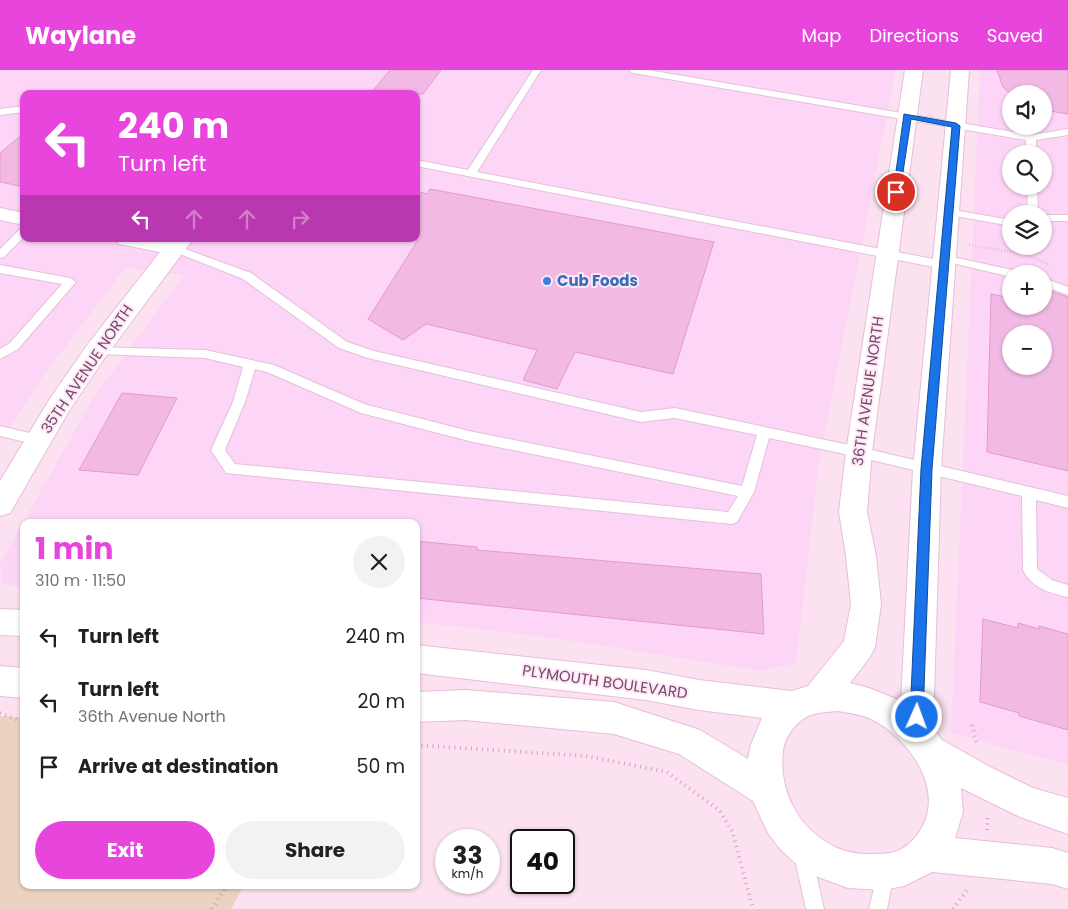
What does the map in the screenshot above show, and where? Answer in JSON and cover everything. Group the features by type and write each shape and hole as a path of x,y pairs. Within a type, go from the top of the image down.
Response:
{"street":[{"name":"36TH AVENUE NORTH","path":"914,70 852,512 861,556 866,604 859,647 806,702 778,722 767,741 763,764 766,789 773,808 785,827 800,843 821,859 846,870 871,874 896,871 916,862 927,853"},
{"path":"960,70 927,469 923,742 941,773 946,795 946,816 939,836 927,853 1052,866 1068,870"},
{"path":"0,214 20,218"},
{"path":"166,242 178,243"},
{"name":"35TH AVENUE NORTH","path":"0,505 38,440 97,350 178,243"},
{"path":"0,622 20,623"},
{"name":"PLYMOUTH BOULEVARD","path":"420,659 638,684 699,695 806,702 838,696 859,699 879,706 892,714 923,742"},
{"path":"0,681 20,683"},
{"path":"420,707 465,706 614,718 688,741 766,789"},
{"path":"923,742 988,784 1045,811 1068,816"}],"lane":[{"path":"471,174 537,70"},
{"path":"633,70 1031,138 1068,132"},
{"path":"0,112 20,110"},
{"path":"1031,138 1031,145"},
{"path":"420,164 887,254 944,261 1002,272"},
{"path":"948,212 1002,221"},
{"path":"1052,218 1068,218"},
{"path":"0,255 20,234"},
{"path":"178,243 247,276 343,345 372,355 641,417 675,413 859,452 1068,502"},
{"path":"0,269 70,282 14,346 0,355"},
{"path":"1052,285 1068,291"},
{"path":"97,350 205,354 270,368 361,408 469,436 747,492"},
{"path":"250,364 239,402 218,450 231,469 732,518 747,492 764,432"},
{"path":"0,431 38,440"},
{"path":"1029,493 1030,570 1036,579 1047,586 1068,591"},
{"path":"800,843 816,909"},
{"path":"878,909 885,872"}],"path":[{"path":"969,244 1025,254 1051,265"},
{"path":"0,712 20,720"},
{"path":"953,909 987,860 988,784 972,725"},
{"path":"420,745 586,756 667,772 719,810 732,831 753,909"},
{"path":"212,909 224,889"}],"shaded area":[{"path":"0,70 896,70 819,462 796,663 762,671 567,640 466,627 420,623 420,519 25,519 93,398 184,275 125,268 41,379 0,443"},
{"path":"980,70 1068,70 1068,765 951,733"},
{"path":"20,528 20,587 3,585 0,564"},
{"path":"0,716 20,718 20,889 242,889 231,909 0,909"}],"building":[{"path":"390,70 441,70 423,94 420,94 420,90 373,90"},
{"path":"997,70 1068,70 1068,114 1052,111 1052,85 1002,85"},
{"path":"20,136 20,186 0,182 0,153"},
{"name":"Cub Foods","path":"430,189 714,242 673,374 575,352 557,389 523,380 537,350 426,324 403,340 368,319 416,242 420,242 420,192 427,194"},
{"path":"1052,292 1068,297 1068,471 987,452 991,294 1002,296 1002,315 1052,315"},
{"path":"122,393 177,398 138,475 79,470"},
{"path":"420,541 477,547 477,550 761,574 764,634 420,598"},
{"path":"983,619 1018,628 1018,623 1039,629 1039,626 1068,634 1068,730 1019,716 1019,713 980,702"}],"place":[{"name":"Cub Foods","path":"547,281"}],"route":[{"path":"896,192 907,116 956,126 927,469 917,717"}]}
